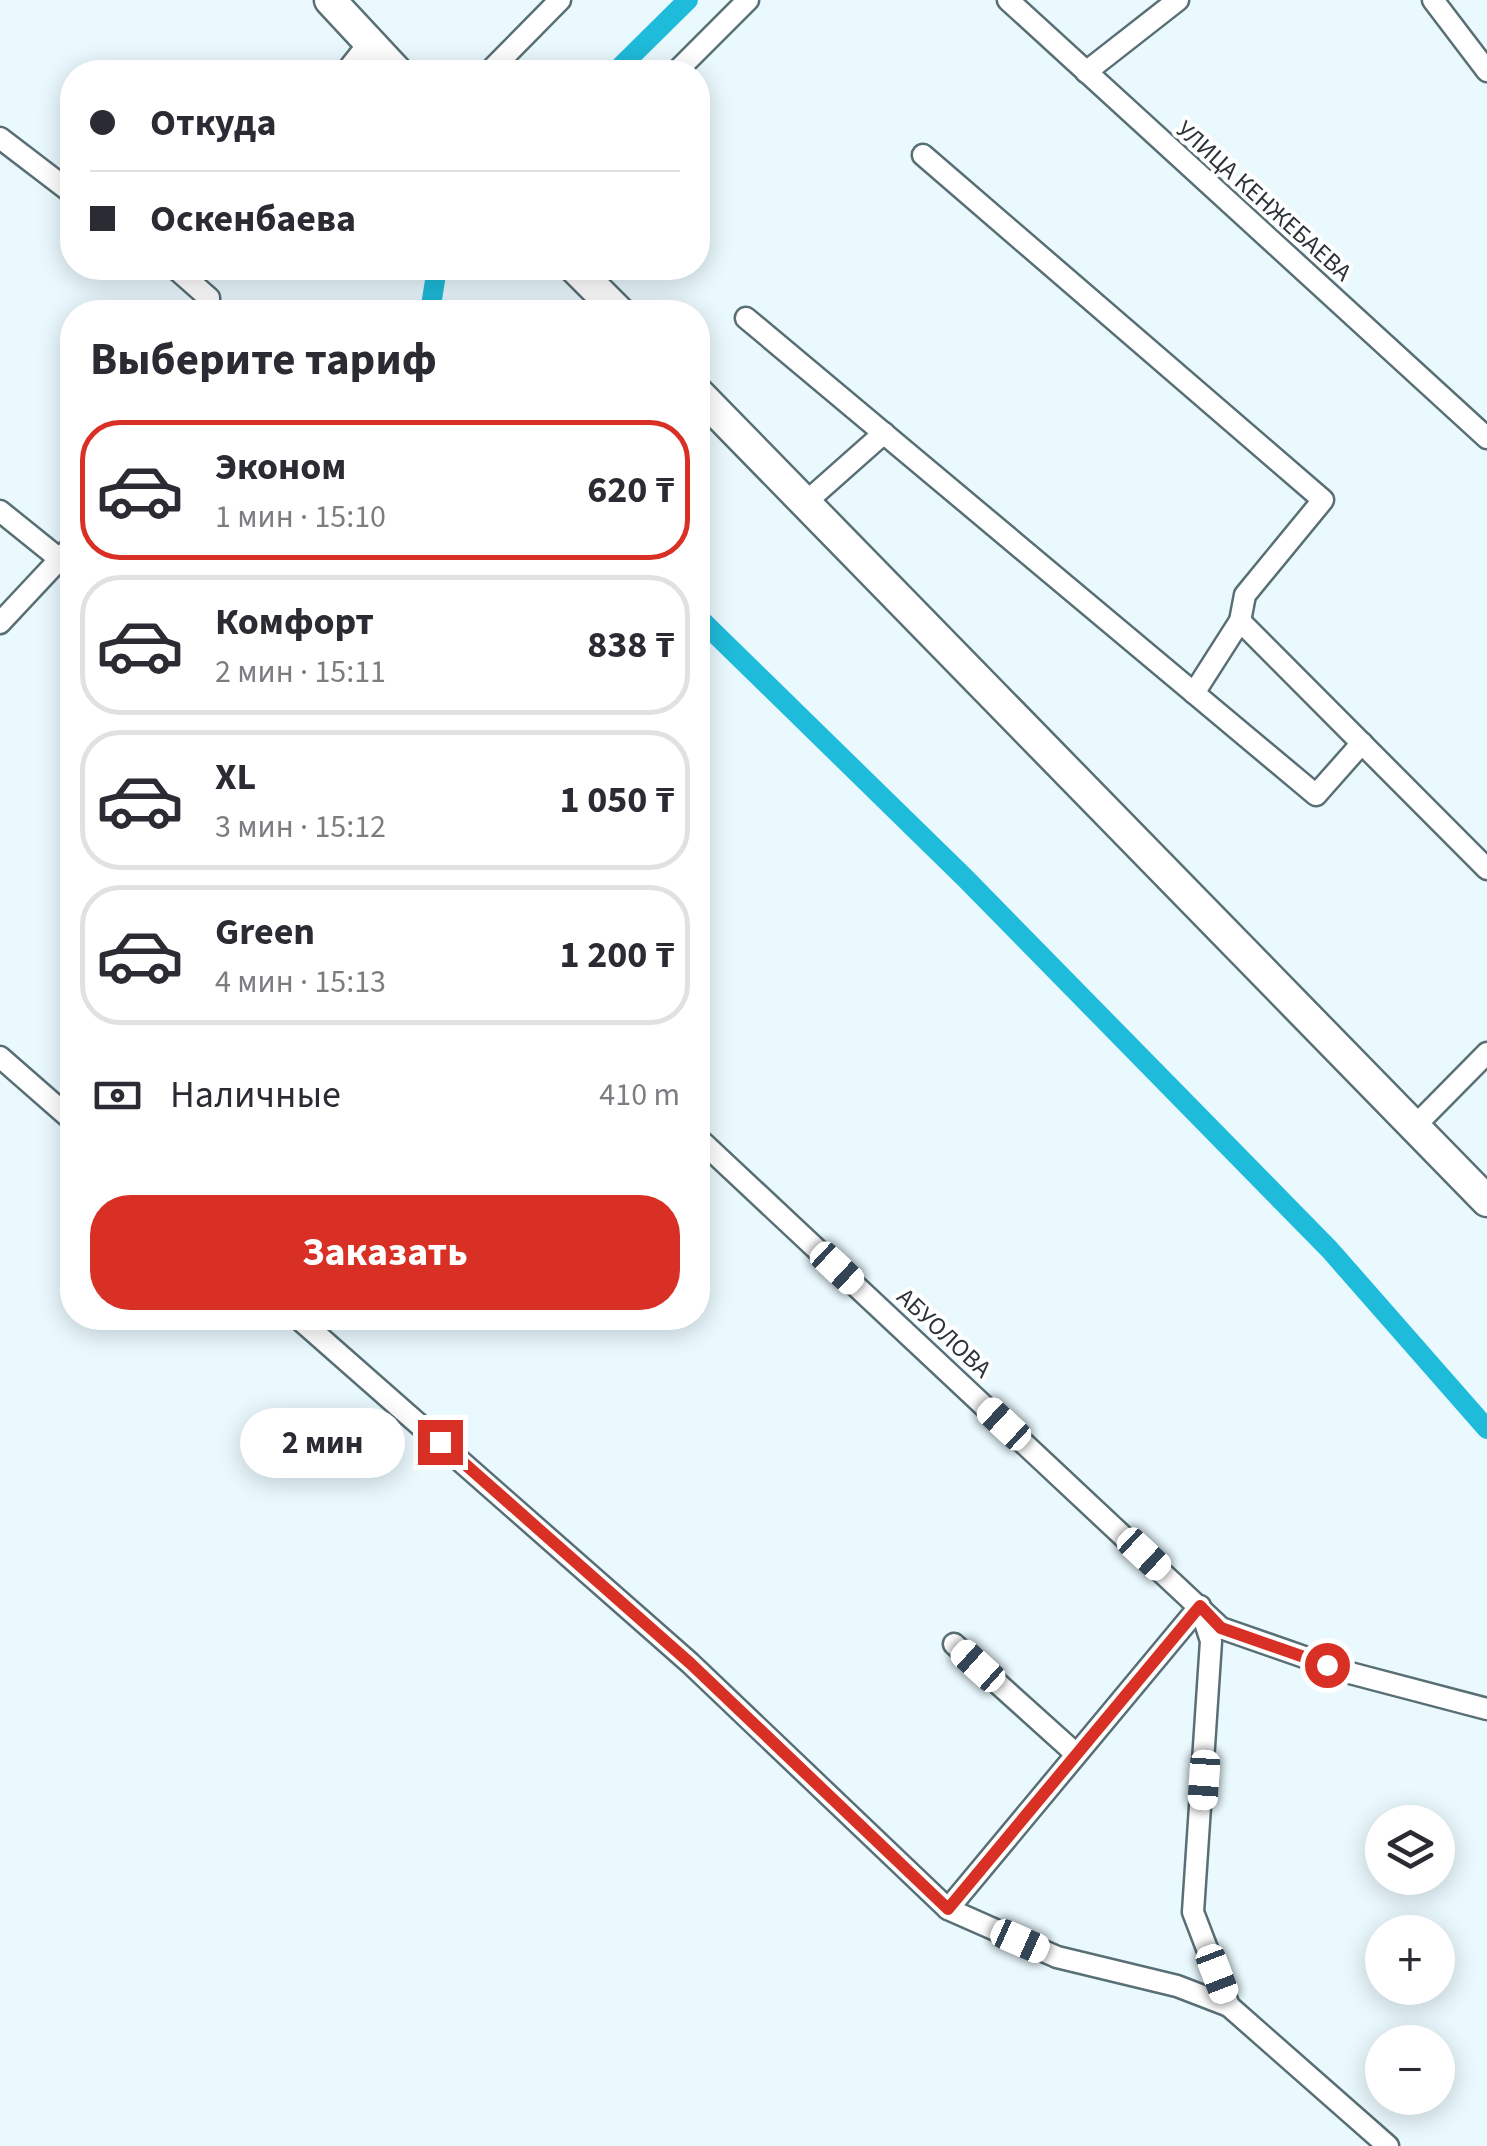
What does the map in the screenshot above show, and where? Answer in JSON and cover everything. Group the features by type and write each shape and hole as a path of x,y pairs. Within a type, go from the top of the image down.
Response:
{"main road":[{"path":"330,0 386,60"},
{"path":"587,280 607,300"},
{"path":"710,405 1487,1201"}],"street":[{"path":"501,60 560,0"},
{"path":"688,60 748,0"},
{"name":"УЛИЦА КЕНЖЕБАЕВА","path":"1008,0 1487,438"},
{"path":"1086,72 1178,0"},
{"path":"1434,0 1487,71"},
{"path":"356,60 370,42"},
{"path":"0,138 60,183"},
{"path":"924,155 1323,500 1245,595 1240,621 1194,693"},
{"path":"189,280 209,300"},
{"path":"746,318 1316,796 1362,743"},
{"path":"804,503 884,433"},
{"path":"0,511 60,552"},
{"path":"0,623 60,566"},
{"path":"1240,621 1487,868"},
{"path":"0,1057 60,1110"},
{"path":"1414,1127 1482,1066"},
{"name":"АБУОЛОВА","path":"710,1149 1221,1628 1303,1658 1487,1709"},
{"path":"312,1330 690,1663 948,1909 1057,1957 1177,1986 1229,2006 1388,2146"},
{"path":"948,1909 1200,1606"},
{"path":"1200,1606 1212,1641 1194,1912 1229,2006"},
{"path":"954,1644 1075,1753"}],"waterway":[{"path":"627,60 688,0"},
{"path":"432,300 435,280"},
{"path":"710,629 965,878 1330,1250 1487,1429"}],"route":[{"path":"440,1442 690,1663 948,1909 1200,1606 1221,1628 1327,1665"}]}
